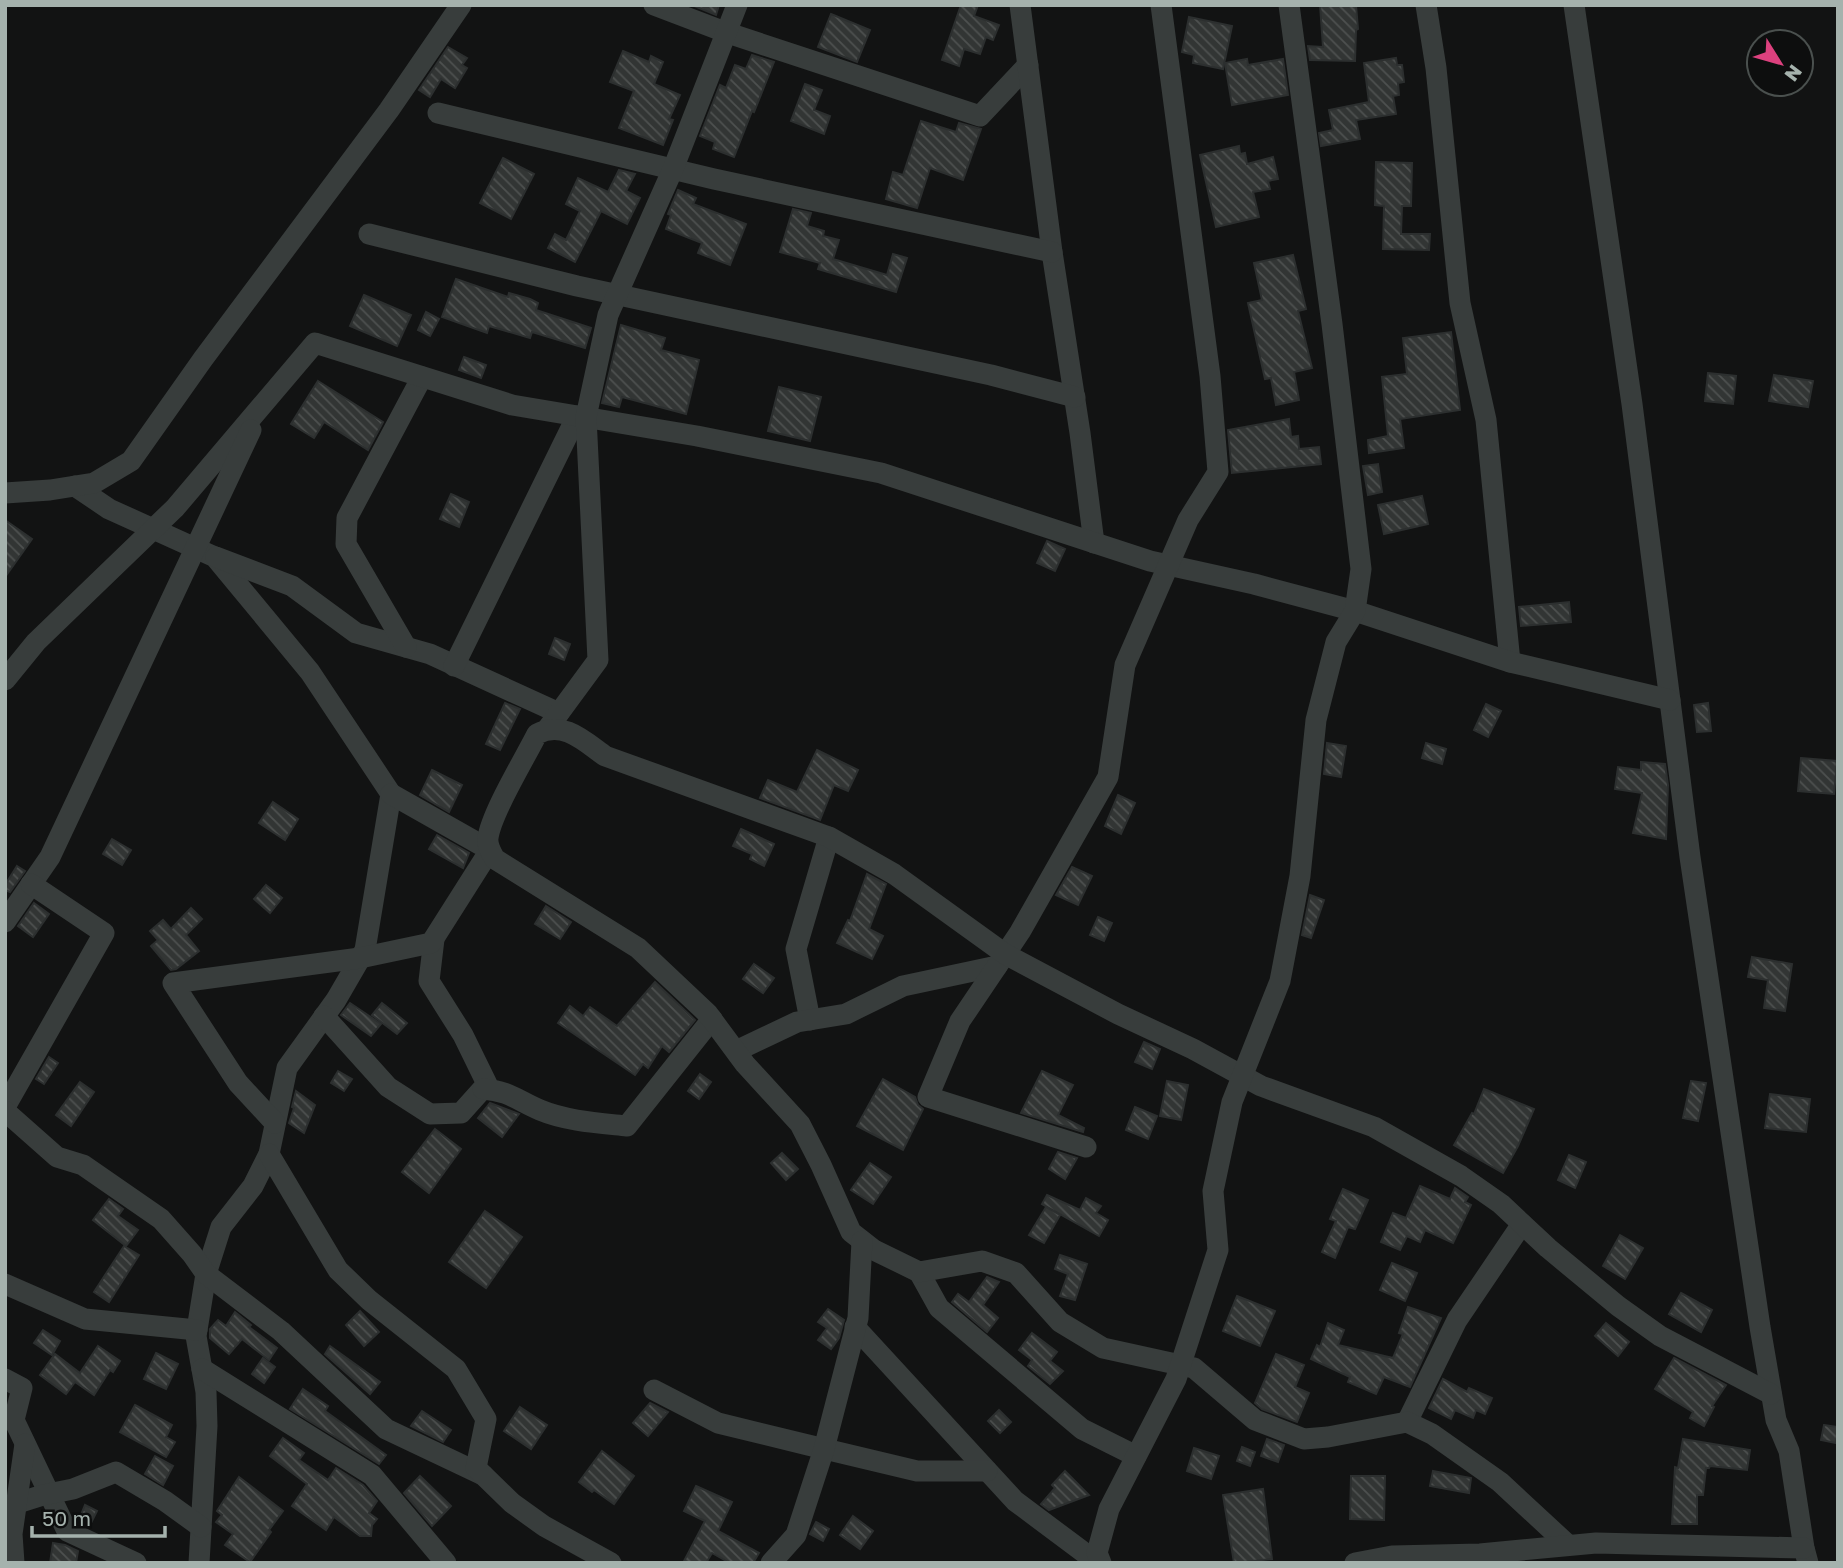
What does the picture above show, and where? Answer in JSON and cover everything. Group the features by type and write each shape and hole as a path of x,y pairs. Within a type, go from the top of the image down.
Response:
{"street":[{"path":"5,493 94,483 131,461 212,347 389,110 461,5"},
{"path":"654,5 979,117 1028,65"},
{"path":"454,666 581,417 608,316 673,169 737,5"},
{"path":"1020,5 1094,543"},
{"path":"1086,1147 928,1097 960,1021 1020,932 1108,777 1125,665 1188,520 1218,472 1210,376 1161,5"},
{"path":"1100,1563 1097,1553 1109,1508 1176,1379 1218,1250 1213,1191 1232,1102 1280,981 1300,876 1315,720 1336,642 1355,611 1361,569 1289,5"},
{"path":"1426,5 1436,68 1460,303 1486,420 1510,662"},
{"path":"1355,1563 1392,1556 1480,1558 1596,1543 1806,1555 1789,1451 1776,1420 1771,1394 1690,857 1632,404 1574,5"},
{"path":"438,113 673,169 1052,252"},
{"path":"369,234 617,295 991,375 1075,397"},
{"path":"5,680 36,642 175,508 315,343 512,405 697,436 881,473 1167,565 1254,584 1355,611 1510,662 1670,700"},
{"path":"407,647 346,544 347,518 422,377"},
{"path":"5,922 50,857 205,553 264,403"},
{"path":"275,1124 238,1083 173,983 360,958 431,943 434,939 489,850 488,838 498,812 537,734 554,721 598,660 581,417"},
{"path":"75,486 109,509 205,553 292,586 356,633 407,647 454,666 554,721 559,729 581,739 604,755 829,837 894,874 1001,960 1261,1086 1374,1127 1461,1176 1501,1204 1618,1306 1660,1336 1771,1394"},
{"path":"205,553 310,671 390,794 489,850 495,859 505,866 638,948 712,1019 736,1051 800,1124 851,1232 874,1250 919,1272 939,1308 1082,1429 1136,1456"},
{"path":"199,1563 207,1426 206,1392 197,1330 206,1274 221,1227 253,1186 269,1154 287,1068 324,1016 365,950 390,794"},
{"path":"810,1020 796,949 829,837"},
{"path":"31,884 104,933 5,1109 57,1157 83,1165 161,1219 206,1274 281,1332 386,1429 483,1475"},
{"path":"324,1016 387,1087 430,1114 461,1113 487,1084 463,1035 429,981 434,939"},
{"path":"736,1051 797,1022 846,1014 903,986 1001,960"},
{"path":"483,1089 503,1091 542,1111 595,1123 627,1126 712,1019"},
{"path":"269,1154 338,1270 369,1300 456,1369 486,1419 476,1468 512,1503 544,1526 611,1563"},
{"path":"1406,1422 1457,1320 1522,1224"},
{"path":"771,1563 796,1535 824,1449 855,1327 862,1241"},
{"path":"919,1272 982,1261 1016,1273 1060,1322 1103,1348 1194,1368 1255,1420 1304,1439 1406,1422 1432,1433 1500,1482 1568,1545"},
{"path":"5,1284 85,1319 197,1330"},
{"path":"855,1327 1015,1501 1100,1563"},
{"path":"202,1369 372,1475 446,1563"},
{"path":"5,1379 22,1388 14,1420 67,1531 136,1563"},
{"path":"654,1390 718,1423 824,1449 917,1471 987,1471"},
{"path":"14,1563 11,1506 25,1444"},
{"path":"11,1506 73,1489 116,1472 165,1501 201,1527"}],"building":[{"path":"692,5 719,5 716,15"},
{"path":"961,5 978,5 974,16 999,25 993,40 986,37 980,54 964,49 959,66 942,60"},
{"path":"1320,5 1356,5 1358,29 1355,61 1310,60 1308,46 1323,47"},
{"path":"831,14 870,30 857,62 818,47"},
{"path":"1189,17 1232,26 1223,69 1193,63 1194,55 1182,52"},
{"path":"448,47 467,58 462,65 467,68 455,88 441,79 430,97 419,90"},
{"path":"623,51 649,62 651,56 663,62 654,84 680,95 669,119 673,120 663,145 619,128 634,91 610,82"},
{"path":"752,55 774,62 734,157 713,149 715,142 700,136 720,85 726,88 735,65 746,69"},
{"path":"1396,58 1397,65 1402,65 1404,82 1398,83 1399,95 1393,96 1396,114 1356,120 1360,139 1321,146 1319,133 1333,130 1329,110 1369,102 1364,63"},
{"path":"1247,59 1248,65 1283,59 1288,95 1232,105 1225,63"},
{"path":"805,84 822,90 814,110 830,116 824,134 791,121"},
{"path":"921,121 956,132 959,123 981,129 963,180 930,168 917,208 886,199 893,172 903,175"},
{"path":"1239,146 1240,154 1245,153 1247,164 1273,157 1278,179 1268,181 1270,189 1253,192 1259,217 1216,227 1200,155"},
{"path":"503,158 534,174 511,219 480,203"},
{"path":"1376,162 1412,163 1411,206 1402,206 1401,234 1430,234 1429,250 1383,249 1384,206 1375,205"},
{"path":"619,170 635,174 626,191 640,198 627,224 601,211 575,262 548,248 555,234 566,240 580,211 566,204 578,178 608,192"},
{"path":"678,190 696,198 693,204 746,224 730,265 698,253 702,243 666,229 671,215 668,214"},
{"path":"793,209 811,213 807,226 824,231 823,236 839,240 833,259 887,275 893,254 907,258 896,292 818,269 820,263 780,252"},
{"path":"1293,255 1306,309 1298,311 1312,368 1294,372 1299,400 1276,405 1271,378 1265,379 1248,303 1262,300 1254,263"},
{"path":"456,279 508,297 509,293 530,299 538,303 536,310 591,328 585,348 532,332 530,338 489,326 487,333 442,317"},
{"path":"364,295 411,315 397,346 350,326"},
{"path":"426,312 439,319 430,336 418,330"},
{"path":"621,325 665,338 661,350 699,360 686,414 622,397 619,407 602,403"},
{"path":"1451,332 1460,410 1400,419 1404,448 1369,453 1368,440 1388,436 1382,377 1407,374 1403,338"},
{"path":"464,357 486,365 481,378 459,370"},
{"path":"1708,373 1736,376 1733,404 1705,401"},
{"path":"1774,375 1813,381 1808,407 1769,401"},
{"path":"318,381 383,422 368,450 324,422 314,438 291,424"},
{"path":"779,387 821,397 810,441 768,431"},
{"path":"1289,419 1291,437 1298,436 1299,449 1319,447 1321,464 1232,473 1228,430"},
{"path":"1378,464 1382,492 1368,495 1363,466"},
{"path":"451,494 469,502 459,527 440,519"},
{"path":"1422,496 1428,524 1384,534 1378,505"},
{"path":"5,520 32,539 5,577"},
{"path":"1047,541 1065,549 1055,571 1037,563"},
{"path":"1569,602 1571,622 1521,626 1519,607"},
{"path":"555,638 570,644 564,660 549,654"},
{"path":"505,703 520,709 500,750 486,744"},
{"path":"1708,703 1711,731 1697,732 1694,705"},
{"path":"1486,704 1501,711 1488,737 1474,730"},
{"path":"1327,743 1346,746 1341,777 1324,774"},
{"path":"1426,743 1446,749 1442,764 1422,758"},
{"path":"817,750 858,770 848,791 834,785 820,820 760,798 768,780 797,792"},
{"path":"1801,758 1837,761 1834,794 1798,791"},
{"path":"1641,762 1665,764 1668,785 1666,839 1633,833 1642,793 1615,789 1618,767 1641,770"},
{"path":"432,770 462,785 449,812 420,795"},
{"path":"1118,795 1135,803 1121,834 1105,826"},
{"path":"273,802 298,819 285,840 259,823"},
{"path":"741,829 774,844 764,866 750,859 752,854 733,846"},
{"path":"437,835 469,853 463,868 429,849"},
{"path":"112,839 131,850 122,865 103,854"},
{"path":"17,866 25,871 10,892 5,890 5,885"},
{"path":"1072,867 1092,876 1078,905 1056,895"},
{"path":"867,874 886,884 869,929 883,936 872,959 837,943 848,920 850,921"},
{"path":"266,885 282,898 270,913 254,899"},
{"path":"1310,895 1324,900 1311,938 1302,935"},
{"path":"34,903 49,914 33,937 18,926"},
{"path":"546,906 571,922 560,939 535,924"},
{"path":"191,908 202,919 186,935 199,951 171,970 151,946 158,940 150,931 163,920 171,929"},
{"path":"1098,917 1112,923 1104,941 1090,935"},
{"path":"1752,957 1792,964 1785,1011 1764,1008 1768,980 1748,977"},
{"path":"754,964 774,978 763,993 743,979"},
{"path":"655,982 695,1020 669,1052 662,1046 648,1068 643,1064 635,1075 558,1023 570,1006 583,1016 590,1007 617,1026"},
{"path":"350,1003 381,1024 371,1036 341,1015"},
{"path":"382,1003 407,1023 397,1034 372,1015"},
{"path":"1144,1042 1160,1049 1152,1069 1135,1062"},
{"path":"49,1057 58,1063 44,1084 36,1079"},
{"path":"338,1071 352,1079 344,1091 331,1083"},
{"path":"1042,1071 1073,1085 1058,1115 1084,1128 1083,1132 1021,1113"},
{"path":"700,1074 711,1082 699,1099 688,1091"},
{"path":"883,1079 915,1097 923,1109 903,1150 857,1126"},
{"path":"1167,1081 1188,1085 1181,1120 1160,1116"},
{"path":"1691,1081 1706,1083 1698,1121 1683,1118"},
{"path":"80,1082 94,1092 71,1126 56,1115"},
{"path":"1484,1089 1534,1109 1503,1173 1454,1145 1472,1113 1474,1114"},
{"path":"296,1091 315,1105 304,1133 289,1123"},
{"path":"1770,1094 1810,1099 1806,1132 1765,1128"},
{"path":"490,1103 519,1114 502,1137 478,1118"},
{"path":"1135,1107 1157,1116 1148,1139 1126,1130"},
{"path":"435,1129 461,1149 429,1193 402,1172"},
{"path":"1058,1152 1077,1158 1065,1179 1049,1169"},
{"path":"782,1153 798,1169 786,1180 771,1163"},
{"path":"1569,1155 1586,1162 1575,1188 1558,1180"},
{"path":"870,1163 891,1177 873,1204 851,1190"},
{"path":"1420,1186 1450,1199 1455,1188 1468,1197 1465,1202 1471,1205 1453,1243 1425,1230 1420,1242 1407,1236 1400,1250 1381,1242 1393,1213 1406,1218"},
{"path":"1343,1189 1368,1200 1355,1229 1348,1227 1335,1258 1322,1252 1336,1221 1330,1219"},
{"path":"1047,1195 1080,1210 1086,1198 1101,1206 1096,1213 1108,1220 1099,1236 1042,1204"},
{"path":"109,1199 123,1209 118,1216 138,1230 126,1246 93,1220"},
{"path":"1046,1207 1060,1215 1044,1243 1029,1235"},
{"path":"485,1211 522,1237 486,1288 449,1262"},
{"path":"1620,1235 1643,1248 1625,1279 1603,1266"},
{"path":"124,1246 139,1255 109,1302 94,1292"},
{"path":"1060,1255 1087,1264 1075,1300 1060,1296 1068,1274 1055,1269"},
{"path":"1392,1263 1417,1273 1405,1301 1380,1290"},
{"path":"987,1277 999,1282 983,1305 998,1318 987,1332 952,1302 958,1294 969,1302"},
{"path":"1681,1293 1712,1310 1701,1332 1669,1314"},
{"path":"1237,1296 1275,1311 1260,1346 1223,1331"},
{"path":"1408,1307 1441,1318 1410,1387 1384,1377 1376,1394 1348,1382 1350,1377 1311,1359 1317,1345 1320,1347 1328,1323 1344,1330 1338,1345 1393,1358 1403,1334 1399,1333"},
{"path":"828,1309 844,1320 839,1338 831,1349 818,1340 827,1328 818,1322"},
{"path":"360,1311 379,1332 364,1346 346,1325"},
{"path":"235,1312 251,1325 249,1327 277,1348 269,1360 242,1339 229,1354 210,1338 210,1329 218,1320 226,1326"},
{"path":"1606,1323 1629,1342 1618,1356 1595,1336"},
{"path":"43,1330 60,1341 52,1355 34,1343"},
{"path":"1032,1333 1057,1352 1050,1361 1063,1371 1050,1384 1028,1366 1032,1360 1019,1350"},
{"path":"98,1346 120,1361 113,1372 110,1370 94,1395 75,1382 66,1394 40,1375 55,1354 80,1373"},
{"path":"330,1346 380,1382 370,1394 325,1354"},
{"path":"156,1353 178,1364 166,1389 144,1379"},
{"path":"1276,1354 1304,1365 1295,1387 1309,1393 1297,1422 1262,1409 1255,1403"},
{"path":"263,1358 275,1367 264,1383 252,1374"},
{"path":"1674,1358 1726,1385 1712,1406 1714,1407 1704,1426 1690,1418 1693,1412 1655,1389"},
{"path":"1443,1379 1467,1392 1469,1388 1492,1398 1485,1414 1476,1410 1473,1418 1455,1410 1451,1419 1429,1408"},
{"path":"303,1389 328,1406 325,1411 386,1455 379,1464 290,1409"},
{"path":"650,1403 668,1412 648,1436 633,1423"},
{"path":"135,1405 172,1425 166,1437 175,1442 166,1457 120,1432"},
{"path":"520,1407 547,1425 531,1449 504,1431"},
{"path":"999,1410 1011,1422 1000,1433 988,1421"},
{"path":"422,1411 451,1430 443,1442 411,1426"},
{"path":"1824,1425 1838,1427 1836,1443 1821,1440"},
{"path":"283,1438 304,1453 299,1460 328,1480 336,1468 363,1485 377,1501 369,1513 377,1519 372,1525 371,1536 360,1536 334,1517 326,1530 292,1506 307,1484 270,1456"},
{"path":"1267,1439 1284,1445 1278,1462 1261,1456"},
{"path":"1683,1439 1750,1450 1747,1470 1710,1466 1706,1468 1703,1495 1697,1495 1697,1524 1672,1524 1675,1467 1678,1468"},
{"path":"1242,1447 1255,1452 1250,1466 1237,1461"},
{"path":"1194,1448 1219,1456 1211,1479 1187,1471"},
{"path":"602,1451 634,1476 614,1504 579,1482"},
{"path":"155,1456 173,1466 163,1485 145,1474"},
{"path":"1065,1471 1089,1495 1049,1510 1041,1504 1055,1488 1052,1485"},
{"path":"1433,1471 1471,1478 1469,1493 1430,1486"},
{"path":"420,1476 451,1506 432,1526 404,1493"},
{"path":"1351,1476 1385,1476 1384,1520 1350,1519"},
{"path":"239,1477 283,1511 250,1562 225,1545 233,1534 216,1522 222,1515 217,1511"},
{"path":"696,1486 732,1502 718,1531 759,1553 753,1563 730,1563 712,1553 706,1563 683,1563 705,1521 684,1511"},
{"path":"1263,1489 1272,1559 1234,1563 1223,1495"},
{"path":"85,1505 97,1511 89,1527 78,1522"},
{"path":"853,1516 873,1531 860,1549 840,1535"},
{"path":"816,1522 829,1529 823,1541 810,1534"},
{"path":"53,1543 78,1551 76,1563 50,1563"}]}
